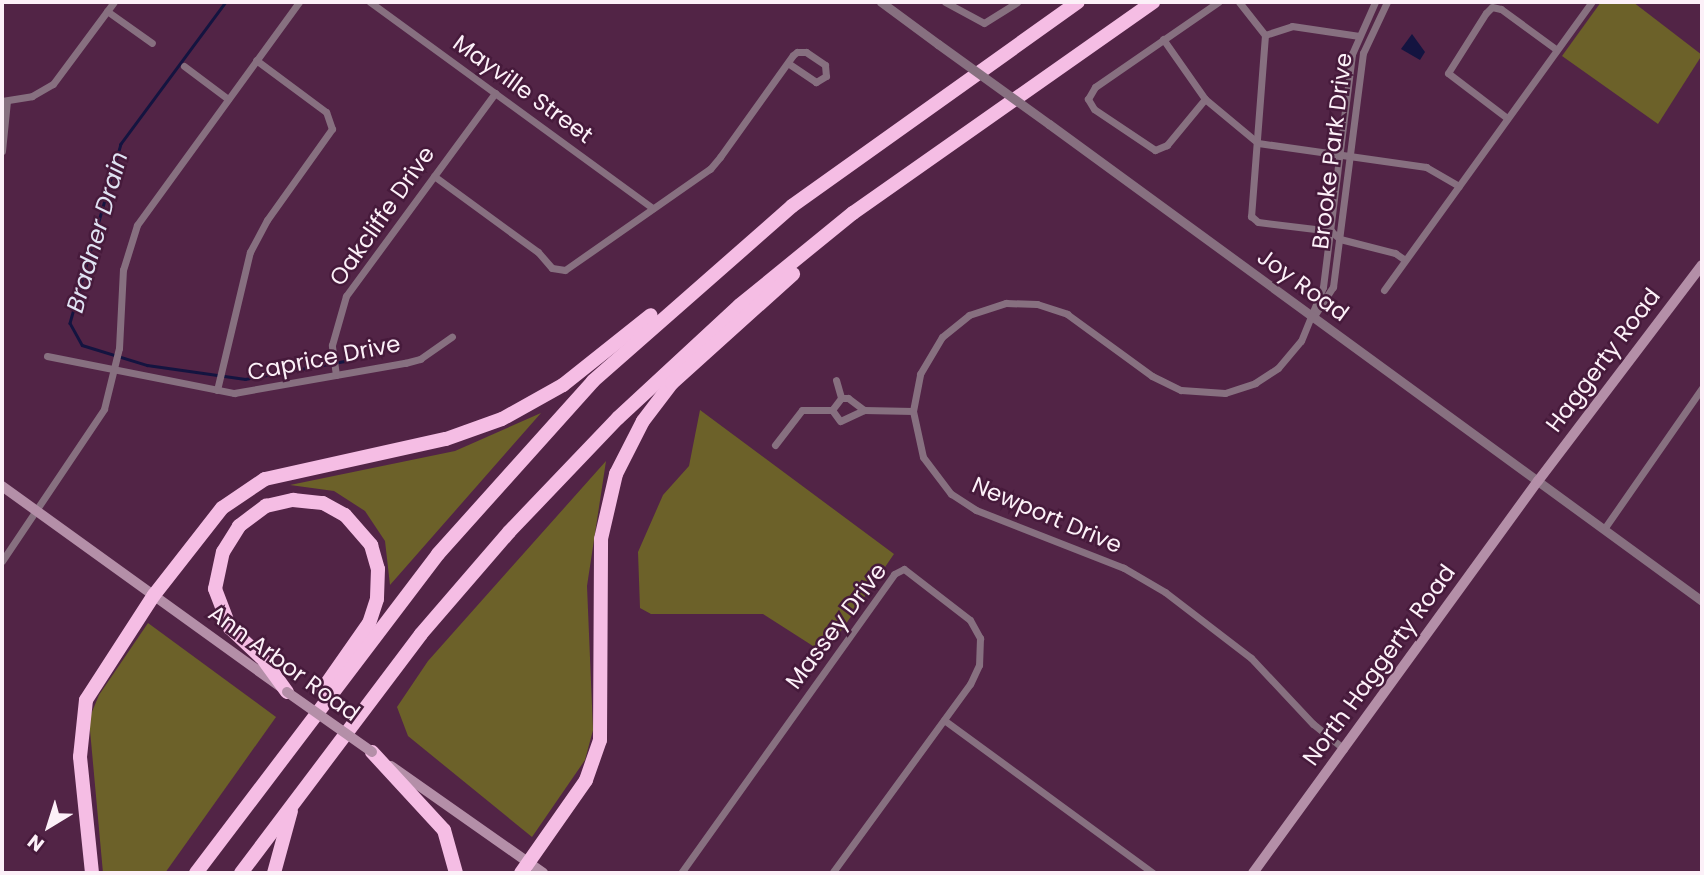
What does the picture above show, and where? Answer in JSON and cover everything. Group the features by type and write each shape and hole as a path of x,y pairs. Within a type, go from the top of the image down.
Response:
{"highway":[{"path":"196,873 288,748 438,554 593,382 723,264 857,156 1078,2"},
{"path":"241,873 421,634 558,479 731,314 853,213 1153,2"},
{"path":"524,868 586,780 600,740 601,539 621,464 643,421 672,383 816,254 853,213"},
{"path":"92,873 80,757 81,717 94,683 154,595 214,516 247,487 280,474 446,439 519,411 563,386 696,278 723,264"},
{"path":"287,692 264,660 230,628 215,589 223,552 245,520 280,502 307,500 335,509 363,533 375,555 379,588 369,623 288,748"},
{"path":"372,752 444,830 456,873"},
{"path":"274,873 296,798"}],"main road":[{"name":"Haggerty Road","path":"1538,481 1702,265"},
{"name":"North Haggerty Road","path":"1253,873 1538,481"},
{"name":"Ann Arbor Road","path":"2,486 372,752 524,868 542,873"}],"street":[{"path":"2,151 4,101 32,96 53,84 114,2"},
{"path":"2,561 94,429 108,397 121,334 123,270 131,237 299,2"},
{"name":"Mayville Street","path":"370,2 653,208"},
{"name":"Joy Road","path":"881,2 1702,601"},
{"path":"945,2 984,23 1017,2"},
{"path":"1205,99 1167,145 1155,150 1089,104 1091,91 1218,2"},
{"path":"1239,2 1265,35 1251,211 1254,220 1331,230 1340,239 1395,253 1405,260"},
{"name":"Brooke Park Drive","path":"1313,316 1323,287 1351,64 1358,36 1375,2"},
{"name":"Brooke Park Drive","path":"1313,316 1331,296 1361,66 1367,38 1387,2"},
{"path":"1384,290 1592,2"},
{"path":"1507,118 1448,73 1486,13 1492,7 1502,9 1557,50"},
{"path":"107,11 152,43"},
{"path":"1265,35 1292,26 1367,38"},
{"path":"1163,38 1205,99 1258,142 1426,167 1459,186"},
{"path":"434,176 559,271 715,163 788,63 803,51 825,65 825,78 816,82 788,63"},
{"path":"217,390 250,252 332,125 326,112 256,60"},
{"path":"1351,64 1361,66"},
{"path":"184,66 228,99"},
{"name":"Oakcliffe Drive","path":"336,374 332,345 346,296 495,93"},
{"name":"Newport Drive","path":"1313,316 1301,341 1278,368 1237,390 1209,394 1181,390 1159,380 1059,311 1028,303 997,305 969,315 942,337 920,374 913,411 923,457 951,495 976,510 1124,568 1165,592 1251,658 1313,724 1344,749"},
{"name":"Caprice Drive","path":"47,356 217,390 250,393 420,359 452,337"},
{"path":"836,380 841,398 864,410 913,411"},
{"path":"1604,529 1702,388"},
{"path":"832,410 841,398"},
{"path":"775,445 802,410 832,410 843,422 864,410"},
{"name":"Massey Drive","path":"681,873 901,569 966,615 980,638 976,674 944,720"},
{"path":"832,873 944,720 1153,873"}],"shaded area":[{"path":"1601,2 1633,2 1702,55 1658,124 1562,56"},
{"path":"1412,34 1425,52 1420,60 1401,49"},
{"path":"700,410 894,554 832,644 813,646 763,614 651,614 640,608 638,552 663,495 689,466"},
{"path":"541,413 390,585 385,541 365,511 334,491 290,485 455,451"},
{"path":"606,461 587,586 593,730 585,760 532,837 408,736 397,707 428,661"},
{"path":"148,623 276,717 165,873 103,873 89,719 99,695"}],"waterway":[{"name":"Bradner Drain","path":"226,2 121,144 70,323 82,345 147,365 245,379 351,360"}]}
